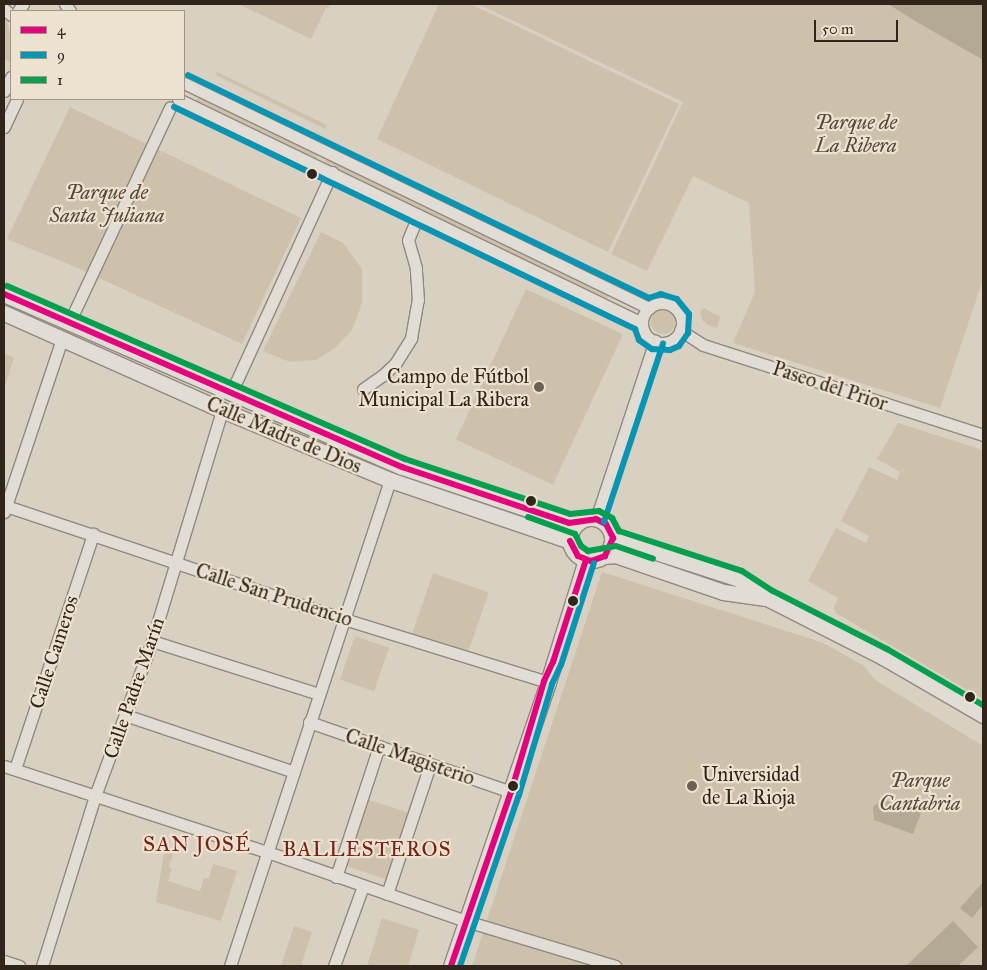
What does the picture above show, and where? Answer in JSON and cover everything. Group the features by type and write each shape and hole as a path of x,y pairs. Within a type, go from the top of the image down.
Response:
{"main road":[{"name":"Calle Madre de Dios","path":"4,294 69,324 402,467 569,523 579,522"},
{"name":"Calle Madre de Dios","path":"4,312 222,410 390,480 570,541"},
{"path":"605,556 609,551 613,538 609,528 596,519 588,518 579,522 571,534 570,541 572,550 586,560 596,560 605,556 615,555 724,592 769,599"},
{"path":"613,538 739,579 769,599 883,657 983,715"},
{"path":"451,966 511,792 542,689 553,662 586,560"}],"street":[{"path":"4,92 10,78"},
{"path":"185,83 649,308"},
{"path":"4,127 17,100"},
{"path":"69,324 174,103 332,172 642,323 646,334 655,341 667,342 677,335 680,330 681,317 673,307 661,303 649,308 642,323"},
{"path":"231,393 332,172"},
{"path":"363,389 395,364 411,338 418,300 416,268 408,240 418,215"},
{"name":"Paseo del Prior","path":"680,330 704,345 983,435"},
{"path":"5,510 62,339"},
{"path":"596,519 655,341"},
{"name":"Calle Padre Marín","path":"42,966 96,796 152,642 222,410"},
{"path":"230,966 390,480"},
{"name":"Calle San Prudencio","path":"5,510 93,534 344,619 542,689"},
{"name":"Calle Cameros","path":"15,770 93,534"},
{"path":"152,642 319,694"},
{"path":"125,715 294,772"},
{"name":"Calle Magisterio","path":"310,722 511,792"},
{"path":"336,877 379,746"},
{"path":"387,894 430,765"},
{"path":"4,766 466,921 615,966"},
{"path":"334,966 363,886"},
{"path":"4,961 18,966"}],"green space":[{"path":"239,4 331,4 328,9 326,8 311,39"},
{"path":"439,4 471,4 679,104 608,252 377,139"},
{"name":"Parque de La Ribera","path":"478,4 888,4 983,60 983,279 940,408 733,343 755,292 749,203 693,176 647,271 611,254 683,102"},
{"path":"4,19 7,21 10,36 10,62 4,59"},
{"path":"217,72 327,125 325,129 216,75"},
{"path":"199,95 319,153 316,159 196,100"},
{"name":"Parque de Santa Juliana","path":"70,107 301,218 242,344 73,266 7,239"},
{"path":"327,157 609,295 607,300 324,162"},
{"path":"321,232 343,243 362,269 362,303 352,330 335,348 316,360 290,362 263,351"},
{"name":"Campo de Fútbol Municipal La Ribera","path":"526,289 623,334 553,485 456,439"},
{"path":"704,308 720,317 717,328 708,325 702,320 700,312"},
{"path":"663,310 672,313 675,322 672,331 663,334 654,331 651,322 654,313"},
{"path":"4,353 14,358 4,389"},
{"path":"898,423 983,450 983,699 836,613 834,607 838,598 808,581 836,528 866,543 869,536 841,521 869,467 897,480 900,472 877,459"},
{"path":"620,545 745,588 744,590 619,550"},
{"name":"Universidad de La Rioja","path":"602,572 821,642 863,665 875,680 983,746 983,966 472,966"},
{"path":"433,573 489,592 466,658 410,639"},
{"path":"355,636 389,648 374,691 340,679"},
{"path":"357,796 420,816 398,883 335,863"},
{"path":"165,847 174,851 169,867 172,868 168,881 200,891 204,878 209,879 213,864 237,871 221,921 156,902"},
{"path":"382,918 419,930 408,966 367,966"},
{"path":"294,926 312,932 301,966 281,966"}],"shaded area":[{"path":"888,4 983,4 983,60 915,21"},
{"path":"882,799 921,813 913,834 874,820 873,807"},
{"path":"983,882 983,905 972,918 960,908"},
{"path":"953,921 978,947 958,966 906,966"}],"transit line":[{"name":"9","path":"174,107 635,329 639,340 652,349 670,350 679,346 688,333 689,314 677,299 661,294 649,298 188,75"},
{"name":"1","path":"7,286 405,459 570,514 599,511 612,518 619,531 742,571 773,591 887,649 983,705"},
{"name":"4","path":"4,294 402,467 569,523 596,519 606,524 613,538 605,556 591,561 578,556 570,541"},
{"name":"9","path":"604,522 663,344"},
{"name":"1","path":"528,517 575,534 581,546 588,551 616,546 653,559"},
{"name":"4","path":"451,966 511,792 544,681 553,662 586,560"},
{"name":"9","path":"460,966 519,795 552,684 561,665 594,563"}],"place":[{"name":"Campo de Fútbol Municipal La Ribera","path":"539,387"},
{"name":"Universidad de La Rioja","path":"692,786"}],"district":[{"name":"SAN JOSÉ","path":"197,844"},
{"name":"BALLESTEROS","path":"367,849"}],"park label":[{"name":"Parque Cantabria","path":"920,792"}]}
